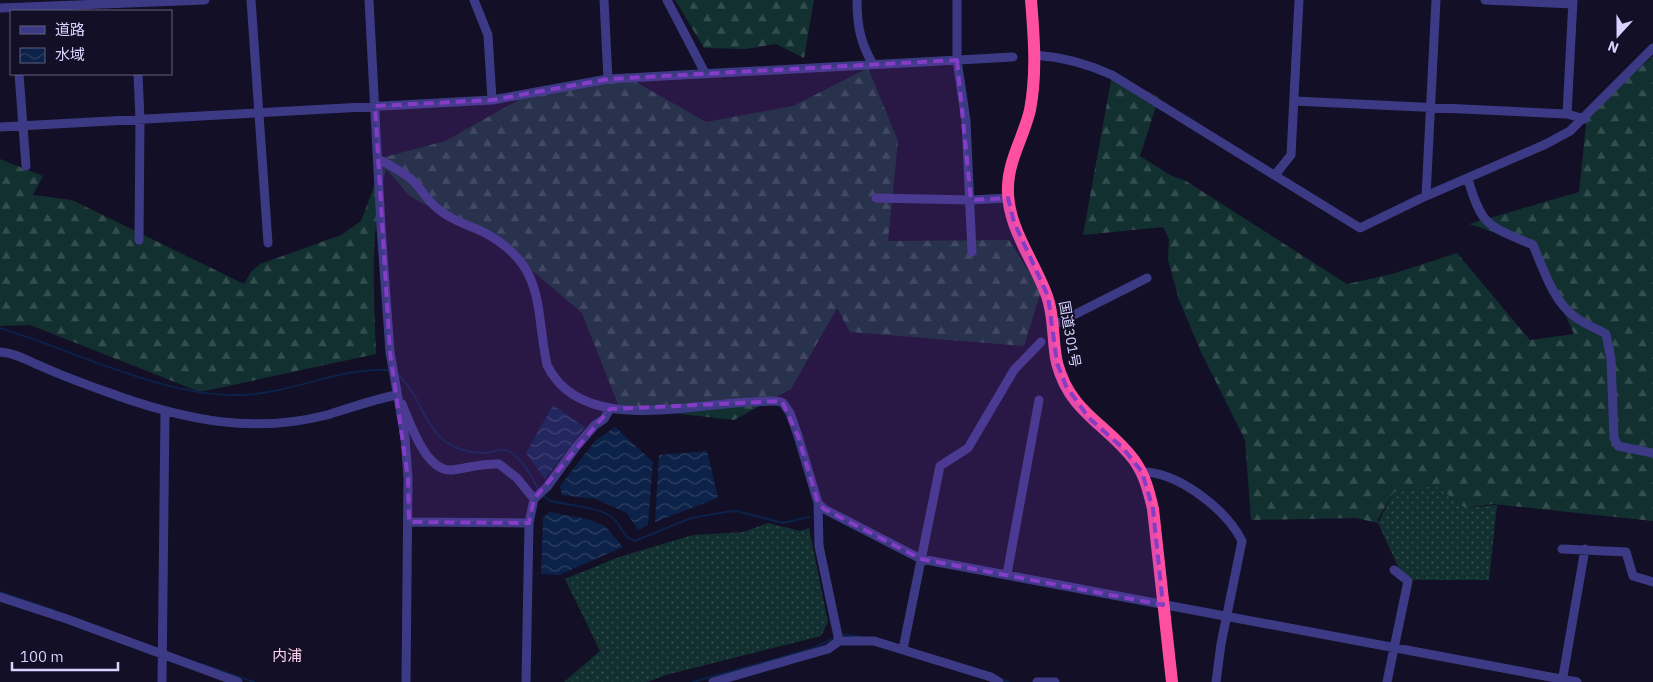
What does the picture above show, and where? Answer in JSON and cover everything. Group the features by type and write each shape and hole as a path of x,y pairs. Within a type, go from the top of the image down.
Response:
{"highway":[{"name":"国道301号","path":"1031,0 1036,55 1029,112 1010,170 1008,198 1014,222 1048,296 1054,325 1057,363 1069,392 1089,418 1123,448 1142,472 1153,509 1172,682"}],"street":[{"path":"0,8 18,6 132,5 205,0"},
{"path":"251,0 268,243"},
{"path":"369,0 381,227 390,352 405,438 409,522 406,682"},
{"path":"474,0 488,35 492,100"},
{"path":"604,0 608,79"},
{"path":"667,0 705,73"},
{"path":"857,0 857,20 862,47 873,64"},
{"path":"957,0 957,60 966,121 972,252"},
{"path":"1275,175 1291,154 1299,0"},
{"path":"1426,196 1436,0"},
{"path":"1484,0 1573,2 1567,114"},
{"path":"1036,55 1078,62 1112,75 1360,228 1426,196 1546,144 1570,131 1653,48"},
{"path":"0,127 492,100 608,79 1013,57"},
{"path":"19,75 26,166"},
{"path":"138,75 140,120 139,240"},
{"path":"1294,101 1567,114 1585,118"},
{"path":"378,159 412,180 425,199 443,214 487,234 510,250 523,265 535,288 545,355 552,375 588,403 610,409 678,409 730,403 781,402 790,413 818,503 819,546 839,641"},
{"path":"1468,179 1480,215 1508,236 1533,245 1554,291 1568,310 1576,317 1606,334 1611,359 1614,438 1618,446 1653,453"},
{"path":"876,198 971,200 1008,198"},
{"path":"1054,325 1147,278"},
{"path":"903,649 940,466 968,448 1014,370 1041,342"},
{"path":"0,352 10,353 43,368 165,412 245,425 269,424 327,415 366,401 396,395"},
{"path":"396,395 418,441 437,464 448,470 499,464 516,478 534,499"},
{"path":"1006,574 1039,400"},
{"path":"526,682 529,523 534,499 547,488 576,447 595,425 604,419 610,409"},
{"path":"162,682 165,412"},
{"path":"1142,472 1154,472 1198,493 1217,509 1242,540 1216,682"},
{"path":"818,503 824,509 921,559 1562,681 1577,682"},
{"path":"409,522 529,523"},
{"path":"1562,549 1626,552 1633,576 1653,582"},
{"path":"1562,681 1586,549"},
{"path":"1387,682 1408,581 1394,570"},
{"path":"0,597 162,651 238,682"},
{"path":"712,682 828,649 839,641 874,641 991,677 999,682"},
{"path":"1037,682 1055,682"}],"highlighted area":[{"path":"957,60 971,200 1008,198 1014,222 1048,296 1057,363 1066,386 1089,418 1123,448 1142,472 1153,509 1163,605 921,559 824,509 818,503 798,436 782,401 610,409 534,499 529,523 409,522 408,478 390,352 375,106 492,100 608,79"}],"green space":[{"path":"675,0 814,0 804,58 776,44 746,49 704,48"},
{"path":"1653,56 1653,521 1493,504 1465,508 1435,485 1394,492 1378,519 1378,523 1356,518 1251,520 1245,440 1201,352 1179,300 1168,260 1169,239 1163,227 1083,235 1112,75 1159,97 1140,156 1170,175 1186,181 1347,284 1392,274 1457,253 1530,340 1574,334 1533,245 1469,224 1579,192 1587,115"},
{"path":"868,68 898,141 888,241 1009,240 1041,291 1024,346 850,332 837,308 791,389 734,420 619,407 582,313 503,246 411,197 386,169 377,215 375,238 376,354 200,392 30,325 0,326 0,159 43,176 33,195 72,200 244,284 251,272 260,264 341,235 361,221 385,157 445,141 542,87 634,81 706,122 793,106"},
{"path":"1435,485 1465,508 1497,505 1489,580 1409,580 1401,573 1378,523 1394,492"},
{"path":"768,523 800,531 809,528 828,622 821,636 666,675 647,682 564,682 600,651 565,579 619,557 693,535 743,532"}],"water":[{"path":"553,405 585,427 545,479 526,453"},
{"path":"615,427 653,462 648,525 638,530 627,513 596,499 562,495 560,486 595,441"},
{"path":"707,451 718,498 655,522 659,455"},
{"path":"549,512 587,519 605,526 623,547 559,575 541,574 543,518"}],"waterway":[{"path":"0,328 146,380 206,393 254,394 353,372 391,370"},
{"path":"397,374 411,390 432,427 446,442 471,452 486,453 498,450 511,452 521,461 539,491"},
{"path":"542,494 548,500 607,514 616,521 628,537 635,541 691,518 726,512 736,511 783,523 809,517"},
{"path":"0,592 54,610"},
{"path":"841,634 861,637"},
{"path":"693,682 811,649 835,638"},
{"path":"201,664 254,682"},
{"path":"1001,679 1008,682"}],"district":[{"name":"内浦","path":"287,656"}]}
